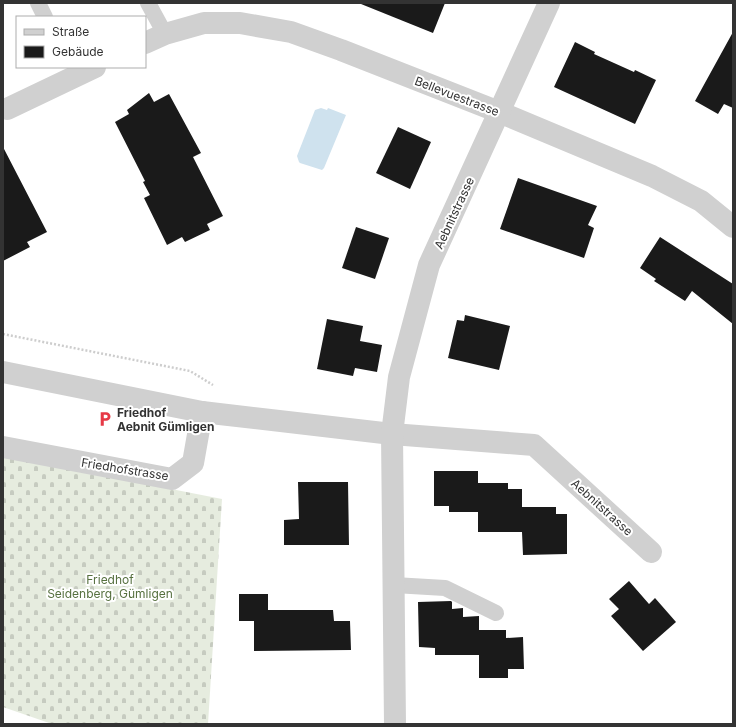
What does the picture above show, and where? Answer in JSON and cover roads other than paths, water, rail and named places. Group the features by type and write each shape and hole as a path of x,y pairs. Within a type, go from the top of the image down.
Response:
{"street":[{"name":"Aebnitstrasse","path":"395,724 392,434 399,377 429,265 549,3"},
{"name":"Bellevuestrasse","path":"146,43 165,34 204,23 240,23 291,32 499,112 652,176 701,201 733,227"},
{"path":"7,110 81,70"},
{"path":"3,372 202,412 392,434"},
{"name":"Friedhofstrasse","path":"3,447 172,479 193,463 202,412"},
{"name":"Aebnitstrasse","path":"392,434 534,446 651,552"}],"lane":[{"path":"38,3 44,16"},
{"path":"148,3 165,34"},
{"path":"394,585 445,588 496,613"}],"water":[{"path":"321,108 327,110 328,108 346,115 322,170 300,163 297,156 315,110"}],"place":[{"name":"Friedhof Aebnit Gümligen","path":"105,419"}],"park label":[{"name":"Friedhof Seidenberg, Gümligen","path":"110,586"}]}
